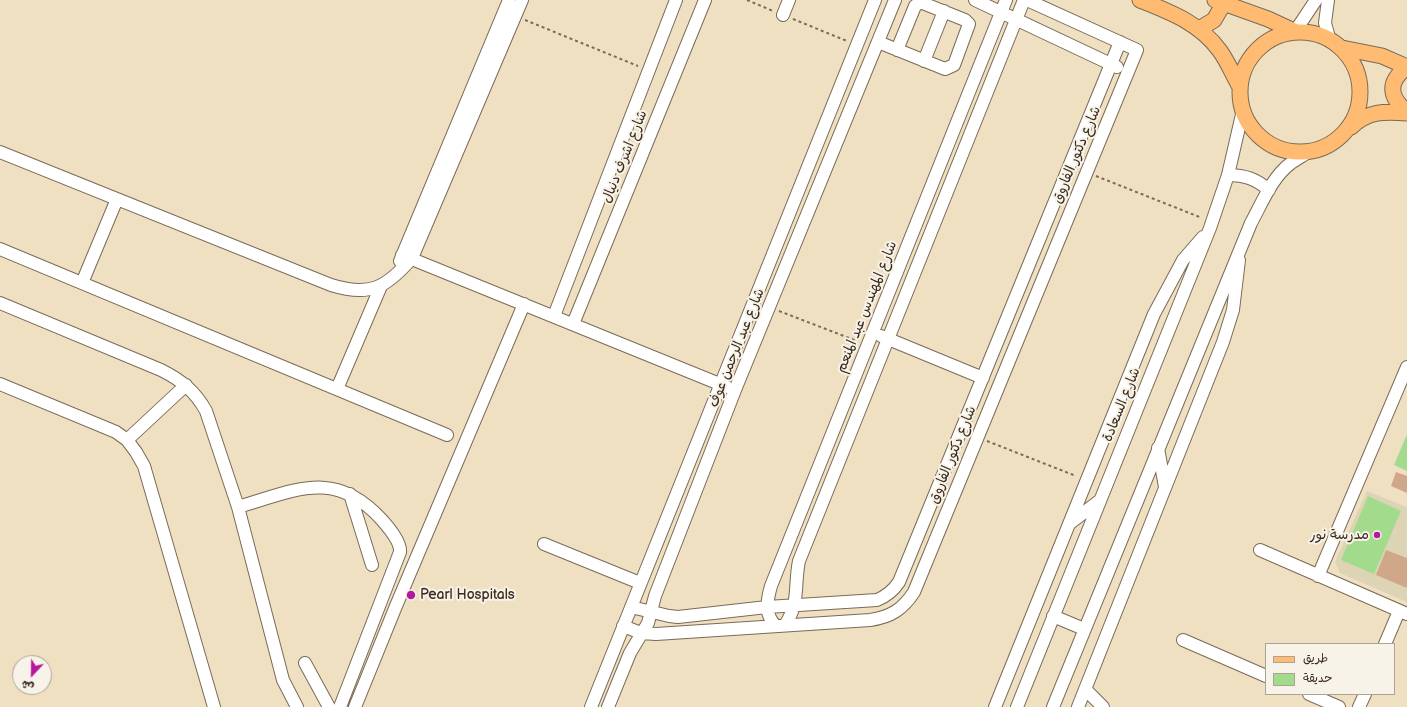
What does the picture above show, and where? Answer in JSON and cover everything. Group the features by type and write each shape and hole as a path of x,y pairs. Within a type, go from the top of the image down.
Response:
{"main road":[{"path":"1140,0 1181,17 1199,28 1221,52 1240,87"},
{"path":"1199,28 1214,20 1220,2 1268,19 1295,31 1312,33 1336,44 1382,56 1407,67 1398,74 1395,79 1393,91 1397,104 1407,112"},
{"path":"1295,31 1274,37 1257,49 1248,60 1242,73 1240,87 1243,110 1250,125 1258,134 1276,147 1293,152 1310,151 1325,147 1338,140 1360,118 1374,113 1407,112"},
{"path":"1336,44 1357,68 1361,94 1355,118 1348,129"}],"street":[{"path":"407,256 508,0"},
{"path":"0,152 347,290 364,290 381,286 395,278 407,256 522,0"},
{"name":"شارع اشرف دنيال","path":"554,316 676,0"},
{"name":"شارع اشرف دنيال","path":"573,324 705,0"},
{"path":"783,15 789,0"},
{"name":"شارع عبد الرحمن عوف","path":"591,707 719,384 875,0"},
{"name":"شارع عبد الرحمن عوف","path":"608,707 630,652 648,623 658,588 736,390 895,0"},
{"path":"975,0 1128,72"},
{"name":"شارع المهندس عبد المنعم","path":"767,607 771,586 1006,0"},
{"path":"767,607 769,618 780,625 794,606 800,561 1024,0"},
{"path":"1027,0 1120,42"},
{"path":"1295,31 1316,0"},
{"path":"1328,0 1325,23 1336,44"},
{"path":"878,42 897,50 924,61 945,69 954,65 969,24 965,20 920,2 916,6 897,50"},
{"path":"924,61 944,11"},
{"name":"شارع دكتور الفاروق","path":"623,626 641,633 656,634 884,618 896,612 907,603 914,592 976,437 1137,50 1120,42 899,582 886,597 877,600 767,607 678,617 631,606"},
{"name":"شارع السعادة","path":"1017,707 1211,225 1228,175 1243,110"},
{"path":"1053,707 1241,245 1269,190 1290,164 1310,151"},
{"path":"1228,175 1250,177 1269,190"},
{"path":"82,283 116,199"},
{"path":"995,707 1162,296 1183,260 1211,225"},
{"path":"1078,707 1229,326 1236,294 1241,245"},
{"path":"0,249 447,434"},
{"path":"407,256 736,390"},
{"path":"337,389 381,286"},
{"path":"0,303 161,370 186,385 200,401 206,411 238,507 283,680 297,707"},
{"path":"355,707 396,606 524,304"},
{"path":"872,333 983,378"},
{"path":"1318,576 1407,368"},
{"path":"0,384 105,426 127,440 136,452 144,466 214,707"},
{"path":"127,440 186,385"},
{"path":"1158,448 1165,488"},
{"path":"238,507 305,488 328,488 350,494 363,502 375,512 400,546 400,552 340,707"},
{"path":"350,494 372,565"},
{"path":"1069,525 1100,500"},
{"path":"544,544 640,583"},
{"path":"1260,550 1403,613 1386,643"},
{"path":"899,582 914,592"},
{"path":"382,599 396,606"},
{"path":"1054,616 1084,629"},
{"path":"374,619 389,625"},
{"path":"1184,640 1265,676"},
{"path":"304,663 328,707"},
{"path":"1085,689 1103,707"},
{"path":"1311,695 1339,707"},
{"path":"1359,707 1365,695"}],"path":[{"path":"747,0 857,45"},
{"path":"515,16 649,70"},
{"path":"1086,172 1211,225"},
{"path":"770,307 867,345"},
{"path":"976,437 1087,480"}],"shaded area":[{"name":"مدرسة نور","path":"1367,491 1407,507 1407,602 1340,573 1335,562"}],"green space":[{"path":"1407,434 1407,471 1394,465"},
{"path":"1368,496 1401,511 1374,574 1341,560"}],"building":[{"path":"1396,472 1407,476 1407,493 1391,486"},
{"path":"1386,550 1407,558 1407,588 1376,575"}],"place":[{"name":"مدرسة نور","path":"1377,535"},
{"name":"Pearl Hospitals","path":"411,595"}]}
